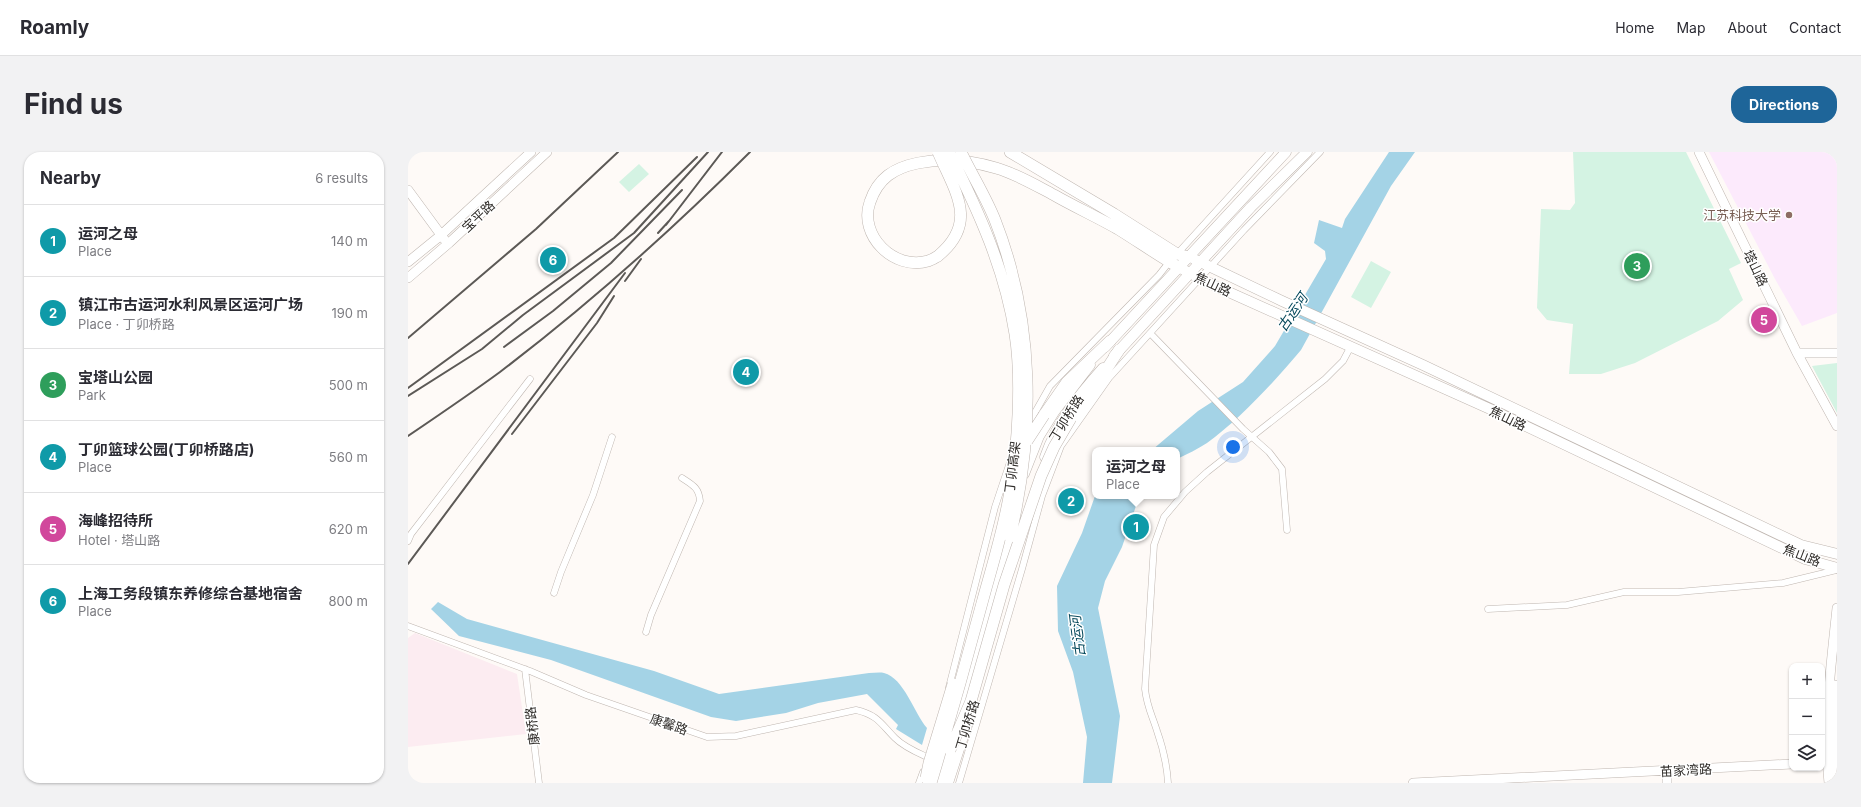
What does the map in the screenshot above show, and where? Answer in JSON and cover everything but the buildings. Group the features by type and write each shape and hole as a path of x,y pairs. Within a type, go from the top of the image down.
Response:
{"highway":[{"path":"938,152 959,200 962,218 958,233 952,245 938,256 927,261 903,260 890,255 879,246 872,236 868,222 868,208 873,193 881,180 892,171 906,166 933,161 968,163 997,168 1019,177 1173,258 1194,260"},
{"name":"丁卯高架","path":"940,783 950,750 1005,537 1016,440 1018,380 1015,335 1003,278 994,252 950,152"},
{"name":"丁卯高架","path":"931,783 1005,537 1019,500 1027,436 1028,386 1026,340 1022,317 1006,250 995,219 961,152"},
{"path":"1010,152 1114,214 1173,258 1180,268"},
{"path":"926,783 929,763 971,618 1008,478 1025,443 1067,382 1110,341"},
{"path":"950,750 971,701 1004,585 1041,476 1054,447 1071,418 1093,390 1119,350"}],"main road":[{"name":"丁卯桥路","path":"948,783 986,665 1034,487 1052,436 1080,395 1190,273 1194,260 1286,152"},
{"name":"丁卯桥路","path":"926,783 959,672 1023,478 1039,436 1068,393 1110,341 1180,268 1194,260 1307,152"},
{"name":"焦山路","path":"1194,260 1337,325 1801,545 1837,554"},
{"name":"焦山路","path":"1180,268 1200,279 1490,409 1805,559 1837,569"}],"street":[{"name":"宝平路","path":"408,262 440,236 531,152"},
{"name":"宝平路","path":"408,278 449,243 547,152"},
{"path":"919,783 952,677 995,508 1014,450 1050,386 1159,275 1270,152"},
{"path":"959,783 1042,496 1061,446 1109,378 1210,268 1320,152"},
{"name":"塔山路","path":"1699,152 1797,353 1837,426"},
{"path":"408,190 440,236 449,243"},
{"path":"1150,333 1211,396 1269,452 1282,469 1287,530"},
{"path":"1180,498 1185,492 1252,437 1325,379 1343,360 1351,346"},
{"path":"1797,353 1837,353"},
{"path":"408,541 416,528 530,379"},
{"path":"554,593 561,572 593,495 612,437"},
{"path":"646,632 651,615 700,501 699,492 695,486 682,478"},
{"path":"1168,783 1166,762 1157,731 1146,705 1144,689 1154,545 1164,517 1179,499"},
{"path":"1488,609 1567,605 1624,592 1678,592 1784,583 1837,569"},
{"path":"1836,783 1830,762 1827,705 1837,608"},
{"name":"康馨路","path":"408,626 525,669 586,694 707,737 736,736 856,710 868,712 879,719 896,738 908,748 927,757"},
{"path":"1828,783 1837,668"},
{"name":"康桥路","path":"525,669 539,783"},
{"name":"苗家湾路","path":"1413,783 1789,764"},
{"path":"1667,771 1667,783"}],"shaded area":[{"name":"江苏科技大学","path":"1709,152 1837,152 1837,313 1802,326 1775,279"},
{"path":"415,633 517,674 526,734 408,747 408,638"}],"green space":[{"path":"1573,152 1686,152 1741,263 1729,269 1743,300 1718,321 1635,363 1601,374 1569,374 1573,324 1547,320 1537,308 1541,209 1570,210 1575,203"},
{"path":"639,164 649,174 629,192 619,182"},
{"path":"1371,261 1391,272 1371,308 1351,297"},
{"path":"1837,363 1837,413 1812,366"}],"water":[{"path":"1389,152 1415,152 1391,186 1301,350 1280,374 1232,423 1207,443 1180,457 1180,447 1156,447 1198,411 1243,382 1275,346 1326,259 1325,251 1314,243 1319,220 1342,228 1345,219"},
{"name":"古运河","path":"1094,499 1140,499 1137,503 1122,547 1105,581 1098,608 1120,716 1112,783 1083,783 1087,737 1073,672 1058,631 1057,586 1082,533"},
{"path":"438,602 467,619 654,671 719,694 869,673 884,673 891,676 903,689 927,728 922,745 896,729 898,725 867,694 818,703 786,713 736,721 711,717 551,660 459,636 431,609"}],"railway":[{"path":"408,338 536,229 618,152"},
{"path":"408,396 482,349 523,315 634,233 708,152"},
{"path":"666,225 722,152"},
{"path":"408,436 500,372 597,294 660,238 750,152"},
{"path":"408,388 614,238 697,157"},
{"path":"504,347 553,311 611,263 682,190"},
{"path":"658,233 669,221"},
{"path":"625,281 641,259"},
{"path":"408,564 625,273"},
{"path":"512,434 597,323 614,296"}],"place":[{"name":"江苏科技大学","path":"1789,215"},
{"name":"上海工务段镇东养修综合基地宿舍","path":"553,260"},
{"name":"宝塔山公园","path":"1637,266"},
{"name":"海峰招待所","path":"1764,320"},
{"name":"丁卯篮球公园(丁卯桥路店)","path":"746,372"},
{"name":"镇江市古运河水利风景区运河广场","path":"1071,501"},
{"name":"运河之母","path":"1136,527"}]}
